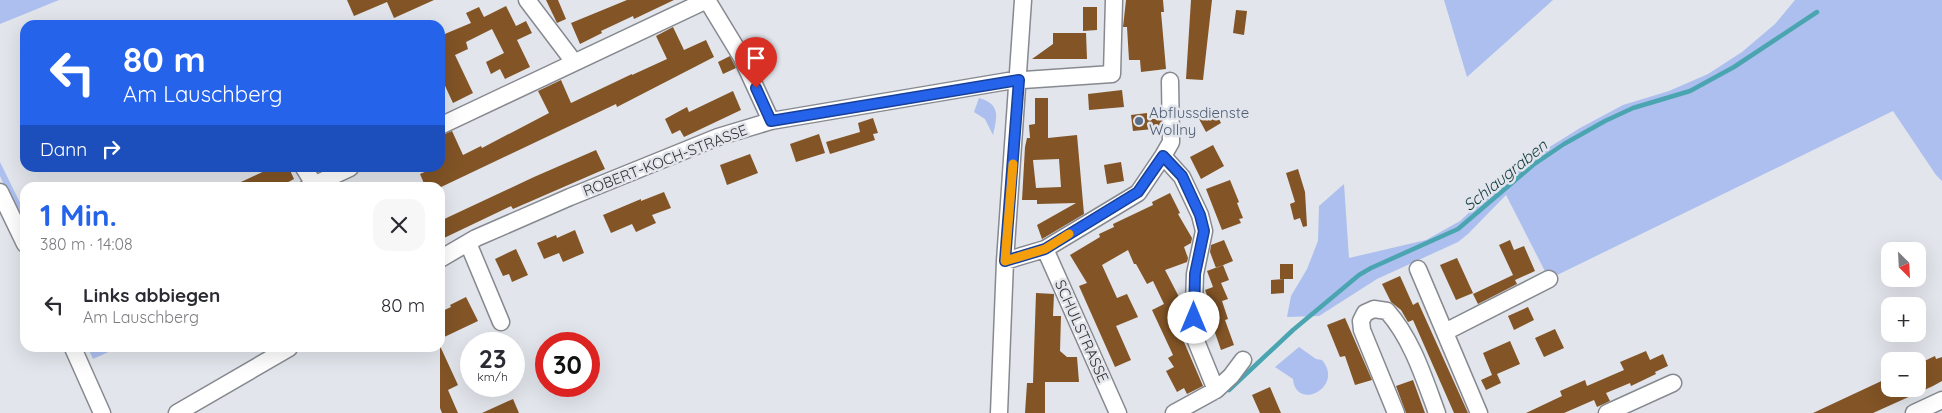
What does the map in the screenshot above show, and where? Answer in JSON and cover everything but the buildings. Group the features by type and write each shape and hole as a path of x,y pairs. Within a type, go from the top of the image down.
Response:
{"street":[{"path":"527,0 574,62"},
{"path":"445,121 707,0 742,56 771,121"},
{"path":"999,413 1005,261 1019,80 1023,0"},
{"name":"ROBERT-KOCH-STRASSE","path":"445,256 468,243 570,196 718,137 771,121 1019,80 1112,74 1114,0"},
{"path":"1005,261 1045,249 1138,192 1171,142 1170,81"},
{"path":"1163,156 1182,176 1200,215 1204,231 1195,274 1196,341 1216,390"},
{"path":"319,182 341,172"},
{"path":"0,192 20,234"},
{"path":"468,243 501,322"},
{"name":"SCHULSTRASSE","path":"1045,249 1118,413"},
{"path":"1418,269 1479,413"},
{"path":"1445,332 1549,279"},
{"path":"1396,413 1362,330 1361,321 1365,313 1374,309 1387,310 1404,334 1437,413"},
{"path":"74,352 102,413"},
{"path":"177,413 282,352"},
{"path":"1174,413 1216,390 1232,376 1243,360"},
{"path":"1607,413 1673,383"},
{"path":"1914,413 1942,400"}],"shaded area":[{"path":"0,0 59,0 0,24"},
{"path":"1444,0 1553,0 1467,77"},
{"path":"1795,0 1942,0 1942,181 1893,111 1549,279 1506,195 1458,242 1377,279 1319,316 1287,317 1291,296 1307,269 1318,241 1319,206 1344,184 1349,258 1426,240 1460,221 1489,194 1540,153 1580,128 1623,105 1669,91 1708,74 1742,52 1775,24"},
{"path":"979,98 991,104 996,112 993,135 985,119 974,112"},
{"path":"0,162 20,203 20,220 0,176"},
{"path":"1299,347 1316,359 1322,360 1327,370 1328,379 1324,387 1310,395 1302,394 1296,389 1293,379 1275,367"},
{"path":"90,352 108,352 93,359"}],"waterway":[{"name":"Schlaugraben","path":"1229,390 1293,330 1359,275 1458,229 1533,165 1564,144 1633,108 1690,91 1734,67 1817,12"}],"slow traffic":[{"path":"1013,164 1005,261 1045,249 1069,234"}],"place":[{"name":"Abflussdienste Wollny","path":"1139,121"}],"route":[{"path":"756,88 771,121 1019,80 1005,261 1045,249 1138,192 1163,156 1182,176 1200,215 1204,231 1195,274 1194,318"}]}
